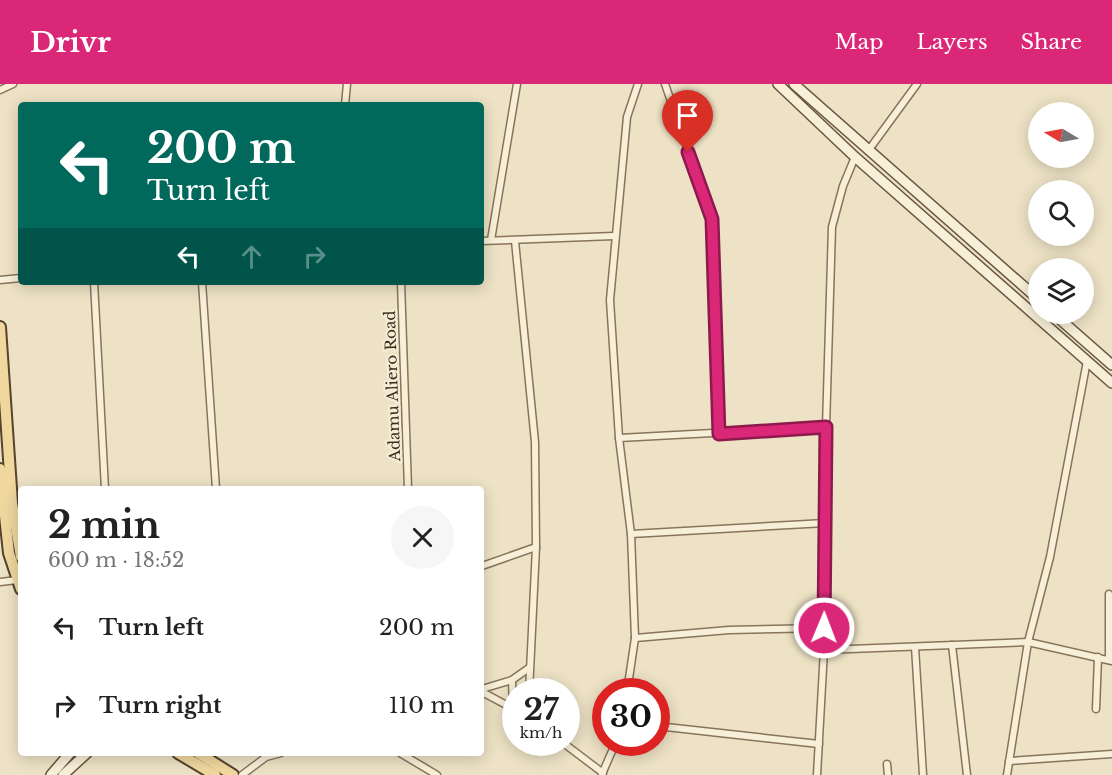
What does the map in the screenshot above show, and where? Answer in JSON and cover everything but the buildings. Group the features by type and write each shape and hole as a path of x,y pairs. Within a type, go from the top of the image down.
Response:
{"main road":[{"path":"778,84 855,156 1112,382"},
{"path":"794,84 1028,290"},
{"path":"1065,324 1112,365"},
{"path":"0,327 12,503 18,539"},
{"path":"0,469 6,535 18,580"},
{"path":"51,775 67,756"},
{"path":"63,775 84,756"},
{"path":"183,756 215,775"},
{"path":"203,756 233,775"}],"street":[{"path":"0,90 13,84"},
{"path":"345,102 347,84"},
{"path":"491,240 517,84"},
{"path":"629,678 635,638 631,534 619,438 610,300 614,236 627,117 638,84"},
{"path":"665,84 712,219 719,434"},
{"path":"868,151 917,84"},
{"path":"817,775 824,650 826,427 832,227 843,186 855,156"},
{"path":"484,241 614,236"},
{"path":"515,241 535,442 536,547 529,678"},
{"path":"0,280 18,278"},
{"path":"94,285 105,486"},
{"path":"202,285 216,486"},
{"name":"Adamu Aliero Road","path":"401,285 408,486"},
{"path":"1007,775 1028,642 1050,557 1087,361"},
{"path":"619,438 826,427"},
{"path":"631,534 825,523"},
{"path":"484,565 536,547"},
{"path":"0,582 18,584"},
{"path":"824,650 1028,642 1110,660 1109,594"},
{"path":"635,638 729,630 824,628"},
{"path":"952,645 967,775"},
{"path":"915,647 923,775"},
{"path":"1096,709 1098,657"},
{"path":"515,678 529,669"},
{"path":"484,690 502,684"},
{"path":"484,692 502,703"},
{"path":"670,727 819,744"},
{"path":"1009,761 1112,754"},
{"path":"242,775 270,756"},
{"path":"405,756 437,775"},
{"path":"580,756 602,774 610,756"},
{"path":"887,764 888,775"}],"route":[{"path":"688,152 712,219 719,434 826,427 824,628"}]}
